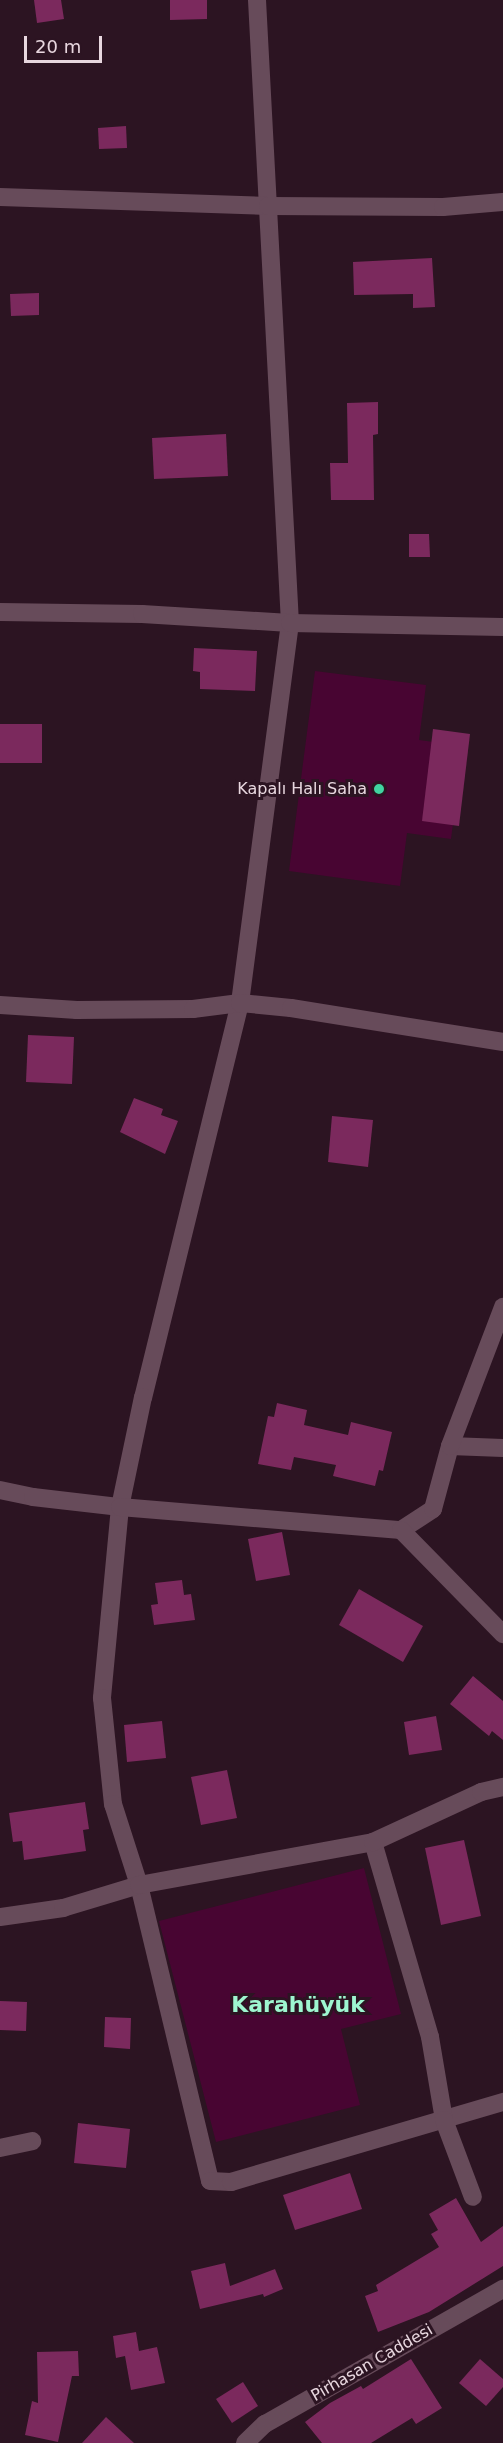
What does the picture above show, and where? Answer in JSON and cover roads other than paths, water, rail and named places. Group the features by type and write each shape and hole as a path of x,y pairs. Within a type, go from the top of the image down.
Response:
{"street":[{"path":"257,0 290,623 240,1002 143,1397 120,1507 102,1698 113,1804 139,1885 210,2181 231,2182 503,2102"},
{"path":"0,197 268,206 443,207 503,202"},
{"path":"0,612 142,614 290,623 503,627"},
{"path":"0,1005 77,1010 193,1009 240,1002 503,1042"},
{"path":"0,1490 33,1497 120,1507 401,1530 433,1509 450,1446 503,1307"},
{"path":"450,1446 503,1448"},
{"path":"401,1530 503,1634"},
{"path":"0,1917 63,1908 139,1885 373,1842 481,1792 503,1787"},
{"path":"373,1842 430,2037 444,2120 472,2197"},
{"path":"0,2148 32,2141"},
{"name":"Pirhasan Caddesi","path":"245,2443 265,2424 503,2289"}],"place":[{"name":"Kapalı Halı Saha","path":"379,789"}],"district":[{"name":"Karahüyük","path":"298,2005"}]}
